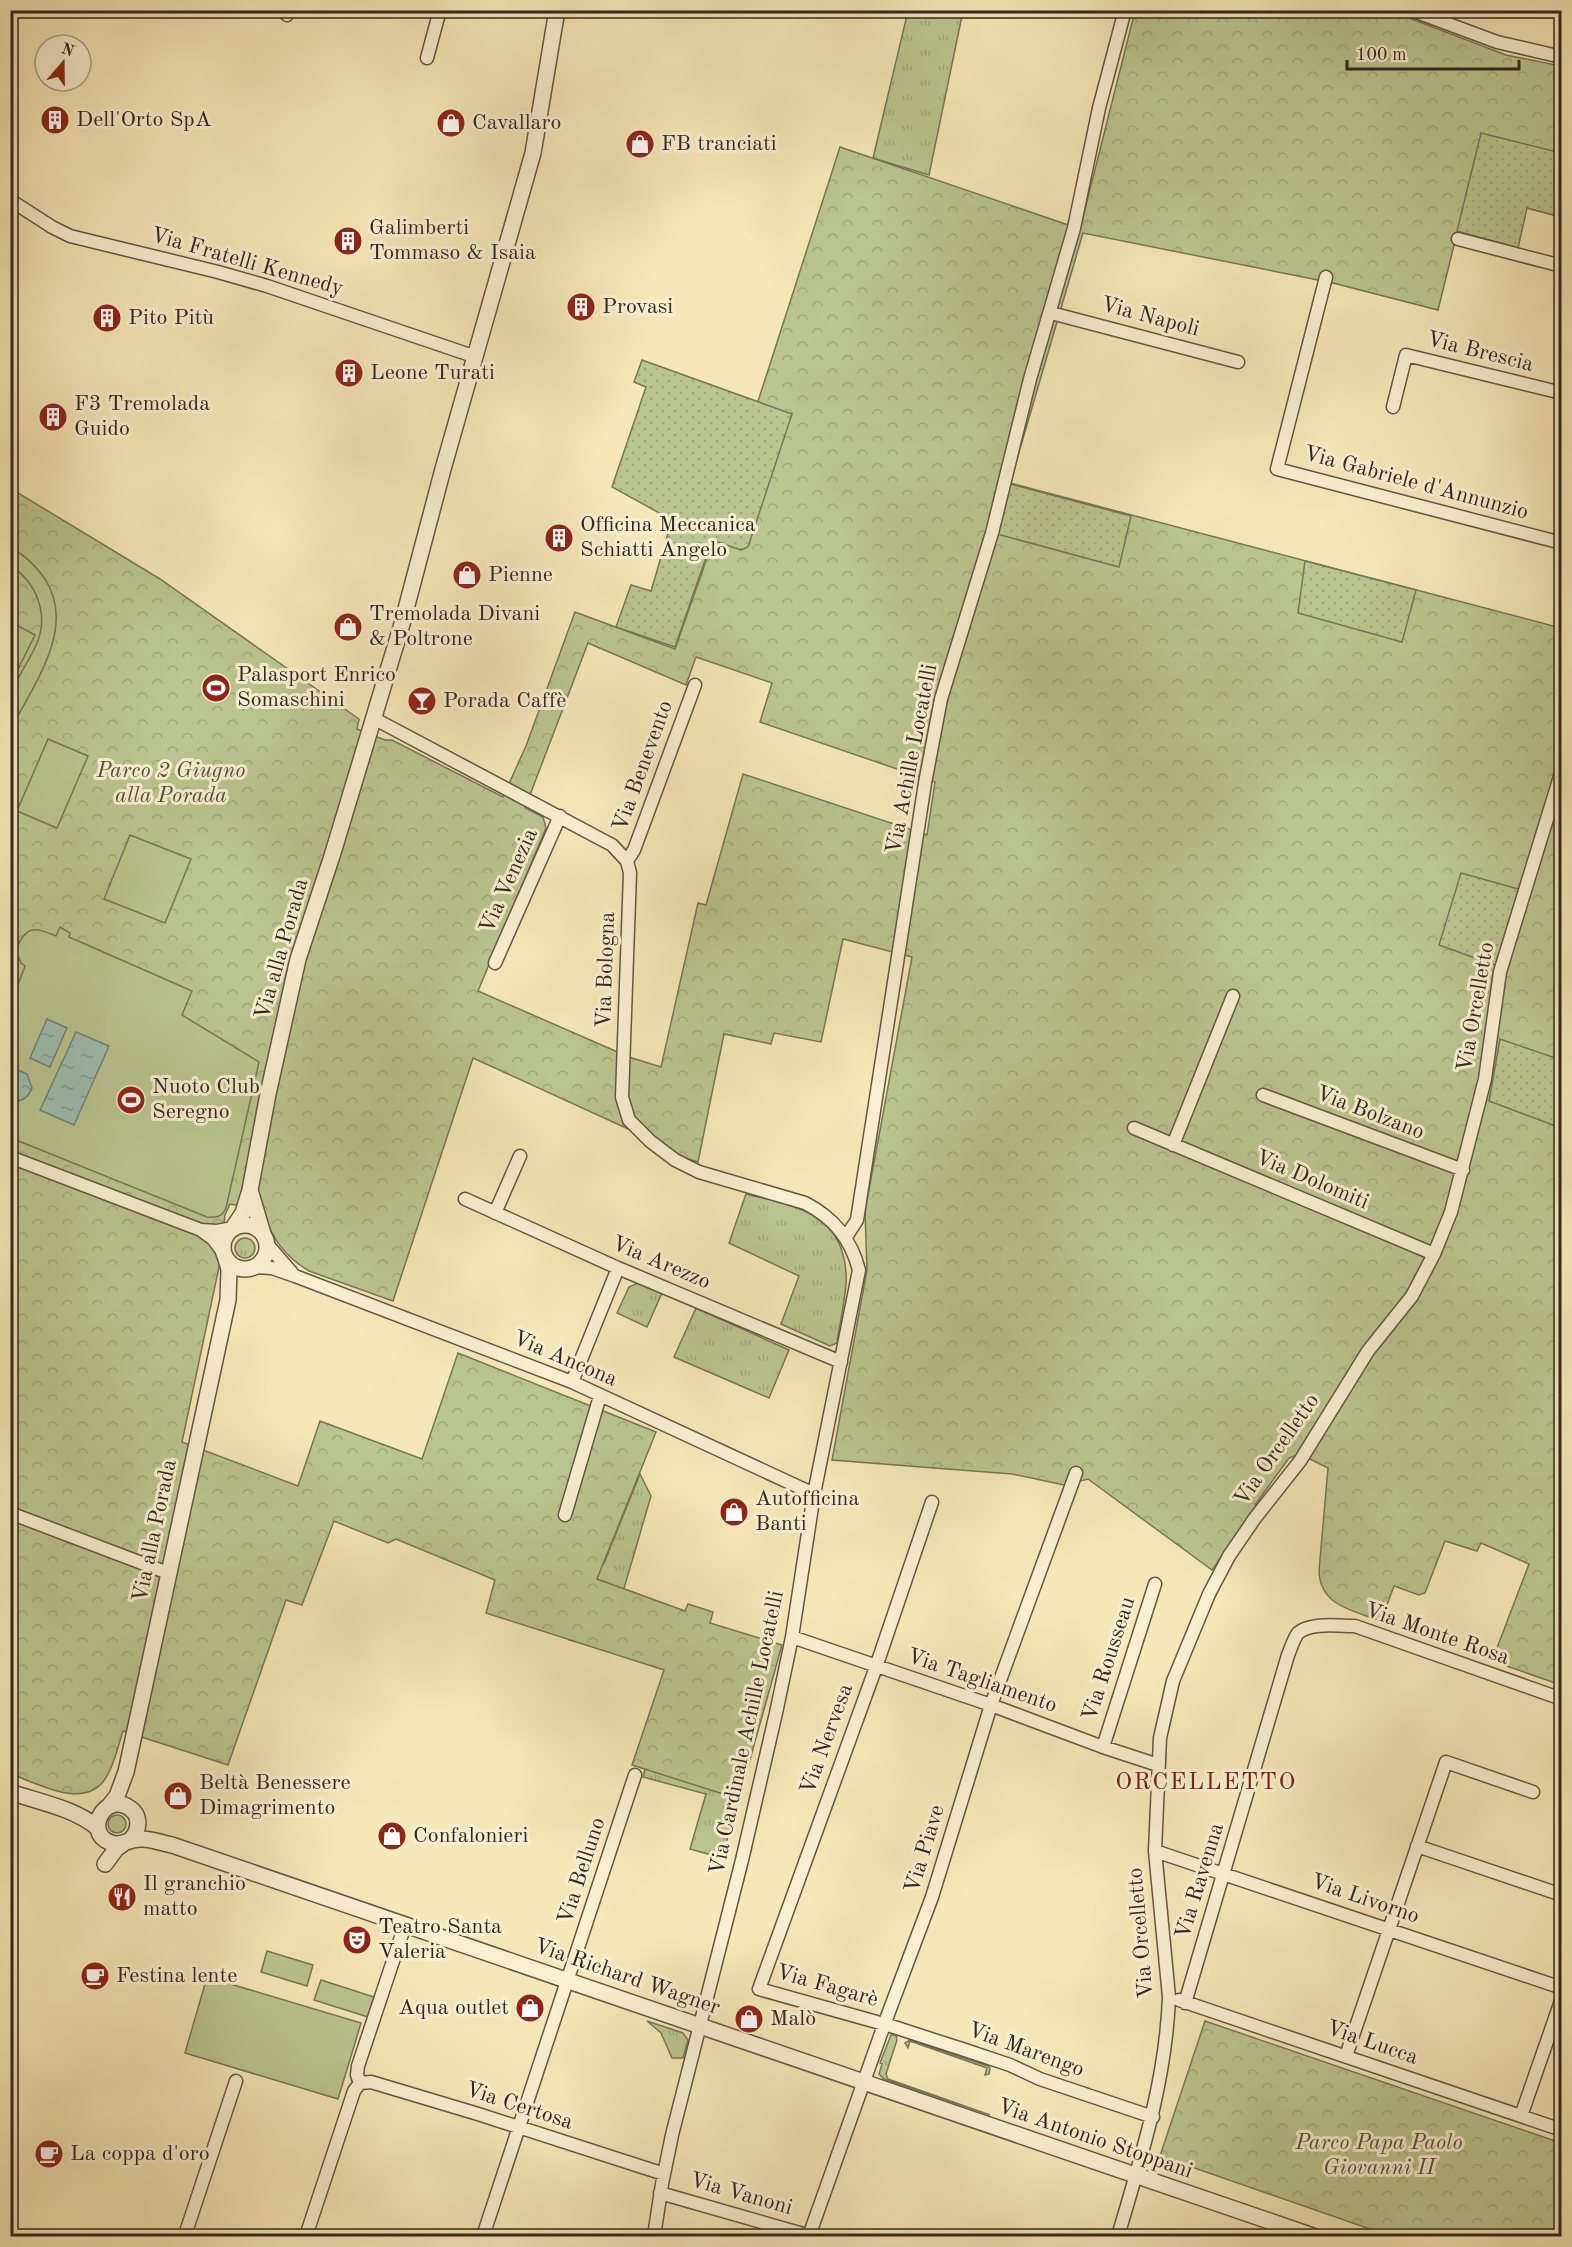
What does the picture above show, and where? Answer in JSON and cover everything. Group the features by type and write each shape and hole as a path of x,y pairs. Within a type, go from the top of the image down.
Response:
{"street":[{"path":"427,58 440,10"},
{"name":"Via alla Porada","path":"232,1228 243,1213 250,1190 268,1094 298,959 402,624 533,153 557,10"},
{"path":"1411,10 1497,42 1562,57"},
{"name":"Via Achille Locatelli","path":"846,1237 857,1220 925,783 941,699 992,533 1030,379 1074,228 1099,108 1123,13"},
{"name":"Via Fratelli Kennedy","path":"10,200 70,236 267,286 476,357"},
{"path":"1458,238 1562,266"},
{"name":"Via Gabriele d'Annunzio","path":"1326,277 1277,469 1562,543"},
{"name":"Via Napoli","path":"1051,313 1238,362"},
{"name":"Via Brescia","path":"1393,407 1406,355 1562,393"},
{"name":"Via Benevento","path":"627,861 634,850 695,685"},
{"path":"373,721 560,816 612,845 627,861"},
{"name":"Via Orcelletto","path":"1118,2236 1153,2117 1163,2060 1168,1997 1155,1851 1160,1738 1173,1681 1209,1594 1229,1556 1255,1518 1300,1461 1368,1351 1412,1296 1434,1254 1463,1170 1485,1079 1500,972 1562,770"},
{"name":"Via Venezia","path":"495,963 560,816"},
{"name":"Via Bologna","path":"627,861 630,873 622,1097 629,1120 650,1141 675,1160 699,1172 805,1203 821,1211 846,1237"},
{"path":"1173,1145 1233,996"},
{"name":"Via Bolzano","path":"1263,1095 1463,1170"},
{"name":"Via Dolomiti","path":"1134,1128 1434,1254"},
{"path":"495,1213 520,1156"},
{"path":"10,1157 201,1230 213,1239 224,1256 236,1268 251,1268 263,1260 265,1239 249,1225 217,1231 201,1230"},
{"name":"Via alla Porada","path":"250,1190 265,1239"},
{"name":"Via Arezzo","path":"465,1200 618,1268 841,1362"},
{"path":"224,1256 224,1238 232,1228"},
{"name":"Via Cardinale Achille Locatelli","path":"654,2236 664,2174 699,2025 742,1860 792,1637 814,1494 859,1270 846,1237"},
{"name":"Via Ancona","path":"265,1239 295,1276"},
{"name":"Via alla Porada","path":"106,1808 117,1796 126,1772 228,1300 229,1269 224,1256"},
{"name":"Via alla Porada","path":"228,1300 240,1278 251,1268"},
{"name":"Via Ancona","path":"251,1268 272,1268 295,1276 572,1382 814,1494"},
{"path":"572,1382 618,1268"},
{"path":"565,1515 600,1396"},
{"name":"Via Piave","path":"810,2236 884,2025 932,1897 991,1705 1076,1473"},
{"name":"Via Nervesa","path":"759,1989 876,1666 932,1502"},
{"path":"10,1513 168,1573"},
{"name":"Via Rousseau","path":"1103,1747 1155,1584"},
{"name":"Via Monte Rosa","path":"1297,1634 1306,1629 1320,1627 1355,1626 1562,1699"},
{"name":"Via Ravenna","path":"1185,2002 1288,1655 1297,1634"},
{"name":"Via Tagliamento","path":"792,1637 1158,1765"},
{"path":"1346,2056 1446,1762 1533,1792"},
{"name":"Via alla Porada","path":"126,1772 126,1786 135,1814"},
{"name":"Via Belluno","path":"483,2236 635,1775"},
{"path":"10,1792 87,1819 101,1834 116,1845 126,1843"},
{"path":"75,1814 88,1814 106,1808 122,1804 135,1814 137,1831 126,1843 116,1849 105,1864 97,1821 106,1808"},
{"name":"Via Richard Wagner","path":"135,1814 150,1833 172,1845"},
{"name":"Via Richard Wagner","path":"126,1843 149,1839 172,1845 864,2082"},
{"path":"1417,1846 1562,1895"},
{"name":"Via Livorno","path":"1155,1851 1562,1988"},
{"path":"306,2236 354,2091 360,2083 357,2075 358,2066 405,1925"},
{"name":"Via Fagarè","path":"759,1989 884,2025"},
{"name":"Via Lucca","path":"1168,1997 1562,2130"},
{"path":"1521,2116 1562,1998"},
{"name":"Via Marengo","path":"884,2025 998,2060 1040,2079 1153,2117"},
{"path":"187,2236 187,2229 236,2081"},
{"name":"Via Certosa","path":"360,2083 371,2082 389,2087 664,2174"},
{"name":"Via Antonio Stoppani","path":"864,2082 1312,2236"},
{"name":"Via Vanoni","path":"660,2193 810,2236"}],"green space":[{"path":"908,11 963,11 929,175 873,158"},
{"name":"Parco 2 Giugno alla Porada","path":"1135,11 1391,11 1506,55 1561,66 1561,217 1489,198 1477,238 1457,233 1438,310 1333,283 1083,233 1010,483 1561,628 1561,1685 1492,1661 1529,1564 1481,1543 1477,1551 1445,1541 1425,1593 1419,1595 1394,1586 1381,1621 1350,1610 1332,1600 1325,1592 1319,1571 1328,1468 1300,1454 1289,1458 1212,1570 1088,1479 1064,1485 1012,1474 832,1460 867,1270 865,1211 912,957 843,939 821,1042 774,1033 771,1044 724,1034 698,1162 685,1158 637,1133 473,1058 393,1301 309,1271 280,1245 262,1210 230,1204 225,1215 219,1267 182,1442 298,1486 320,1421 422,1459 458,1353 656,1432 597,1579 685,1611 688,1604 713,1612 710,1623 782,1645 739,1799 632,1765 664,1670 486,1613 495,1580 396,1539 388,1543 334,1521 302,1605 286,1600 228,1765 123,1731 107,1776 98,1787 88,1792 75,1794 48,1789 11,1774 10,488 160,579 359,719 357,729 385,740 392,740 503,797 526,746 575,612 675,649 713,541 840,147 1080,229","holes":["588,643 686,685 696,657 772,683 760,722 935,782 927,835 743,774 706,905 698,903 661,1067 629,1057 478,991 546,828 543,817 525,808"]},
{"path":"1481,133 1561,153 1561,217 1527,208 1518,248 1457,231"},
{"path":"642,360 792,414 748,547 741,550 712,540 675,647 616,627 631,585 651,591 672,520 612,487 646,387 634,382"},
{"path":"1010,484 1131,516 1119,567 997,534"},
{"path":"11,548 30,561 45,579 54,598 56,617 54,636 48,656 11,729 11,696 37,643 42,621 41,610 33,590 20,573 11,566"},
{"path":"1305,561 1416,590 1402,642 1298,613"},
{"path":"11,622 35,635 11,683"},
{"path":"48,739 88,756 57,828 17,811"},
{"path":"130,835 191,859 165,923 104,899"},
{"path":"1461,873 1522,890 1500,967 1439,945"},
{"name":"Nuoto Club Seregno","path":"60,927 70,933 69,937 192,991 182,1015 259,1062 226,1208 221,1215 207,1217 11,1138 11,1003 25,966 21,963 16,950 27,932 36,930 56,936"},
{"path":"1500,1039 1561,1060 1561,1128 1489,1101"},
{"path":"746,1194 798,1208 813,1215 826,1224 836,1237 843,1253 846,1273 845,1298 837,1343 830,1346 781,1324 799,1276 729,1243"},
{"path":"241,1238 249,1238 255,1244 255,1252 249,1258 241,1258 235,1252 235,1244"},
{"path":"638,1283 662,1293 647,1327 617,1313 629,1287"},
{"path":"696,1308 789,1350 769,1398 674,1357"},
{"path":"640,1474 651,1496 606,1650 569,1640 591,1559 604,1563"},
{"path":"764,1706 722,1858 690,1849 706,1794 643,1777 645,1769"},
{"path":"117,1815 125,1820 126,1824 121,1832 117,1833 109,1828 108,1824 113,1816"},
{"path":"267,1951 313,1965 307,1986 261,1972"},
{"path":"207,1977 361,2023 338,2099 185,2053"},
{"path":"321,1980 374,1997 368,2017 314,2000"},
{"path":"647,2021 683,2033 688,2040 683,2058 672,2058 661,2033"},
{"name":"Parco Papa Paolo Giovanni II","path":"1205,2021 1561,2143 1561,2236 1390,2236 1160,2156"},
{"path":"891,2035 896,2035 897,2040 886,2074 888,2079 990,2115 884,2079 879,2074 882,2064 880,2063"},
{"path":"910,2040 988,2066 989,2074 985,2075 987,2068 910,2041 908,2048 905,2043"}],"water":[{"path":"47,1019 67,1028 50,1067 30,1058"},
{"path":"76,1032 109,1046 74,1125 40,1110"},
{"path":"18,1070 27,1074 32,1088 24,1099 15,1101 11,1100 11,1071"}],"place":[{"name":"Dell'Orto SpA","path":"55,120"},
{"name":"Cavallaro","path":"451,123"},
{"name":"FB tranciati","path":"640,144"},
{"name":"Galimberti Tommaso & Isaia","path":"348,241"},
{"name":"Provasi","path":"581,307"},
{"name":"Pito Pitù","path":"107,318"},
{"name":"Leone Turati","path":"349,373"},
{"name":"F3 Tremolada Guido","path":"53,417"},
{"name":"Officina Meccanica Schiatti Angelo","path":"559,538"},
{"name":"Pienne","path":"467,575"},
{"name":"Tremolada Divani & Poltrone","path":"348,627"},
{"name":"Palasport Enrico Somaschini","path":"216,688"},
{"name":"Porada Caffè","path":"422,701"},
{"name":"Nuoto Club Seregno","path":"131,1100"},
{"name":"Autofficina Banti","path":"734,1512"},
{"name":"Beltà Benessere Dimagrimento","path":"178,1796"},
{"name":"Confalonieri","path":"392,1836"},
{"name":"Il granchio matto","path":"122,1897"},
{"name":"Teatro Santa Valeria","path":"357,1940"},
{"name":"Festina lente","path":"95,1976"},
{"name":"Aqua outlet","path":"530,2008"},
{"name":"Malò","path":"749,2019"},
{"name":"La coppa d'oro","path":"49,2154"}],"district":[{"name":"ORCELLETTO","path":"1206,1783"}]}
